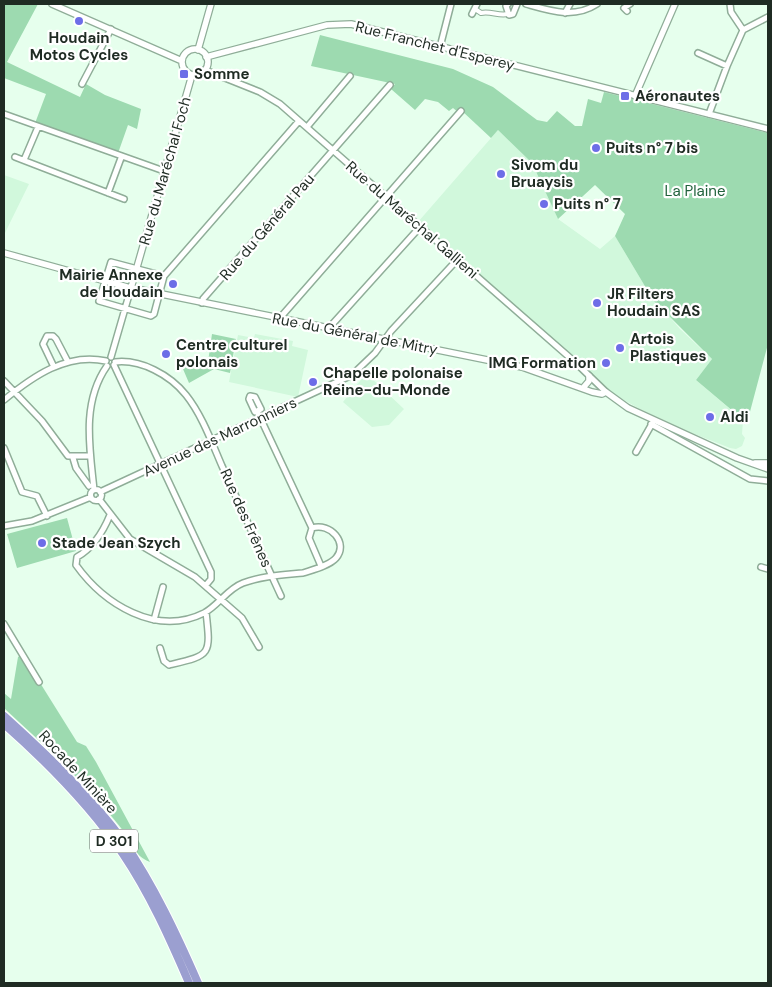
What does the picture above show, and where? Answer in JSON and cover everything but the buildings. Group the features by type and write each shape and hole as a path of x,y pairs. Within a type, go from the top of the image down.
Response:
{"highway":[{"name":"Rocade Minière","path":"4,716 62,770 124,842 161,905 198,983"},
{"name":"Rocade Minière","path":"4,724 80,798 123,854 161,920 189,983"}],"street":[{"path":"52,4 182,61"},
{"path":"198,50 211,4"},
{"path":"440,47 451,4"},
{"path":"508,4 508,14"},
{"path":"475,9 481,13 513,14 517,4"},
{"path":"526,4 565,13 586,11 597,4"},
{"path":"565,13 571,4 579,11"},
{"path":"627,11 624,8 630,4"},
{"path":"635,96 675,4"},
{"path":"730,4 731,12 743,30"},
{"path":"709,114 743,30 768,17"},
{"name":"Rue Franchet d'Esperey","path":"206,57 335,24 351,24 768,129"},
{"path":"82,84 111,29"},
{"path":"198,50 206,57 207,66 200,74 192,75 184,69 182,61 186,53 198,50"},
{"path":"698,53 727,66"},
{"name":"Rue du Maréchal Gallieni","path":"205,70 268,95 307,127 606,392"},
{"name":"Rue du Maréchal Foch","path":"131,288 192,75"},
{"path":"307,127 350,76"},
{"name":"Rue du Général Pau","path":"202,303 390,86"},
{"path":"279,319 461,111"},
{"path":"4,114 122,158 164,171"},
{"path":"164,276 137,267 111,262 99,301 136,313 151,316 154,314 164,276 299,121"},
{"path":"24,160 38,127"},
{"path":"15,157 124,199"},
{"path":"108,193 122,158"},
{"path":"328,329 420,227"},
{"name":"Rue du Général de Mitry","path":"4,253 105,282 160,295 383,341 522,367 598,394 606,392"},
{"name":"Avenue des Marronniers","path":"95,489 161,464 352,375 375,353 383,341 456,260"},
{"path":"131,288 114,361 211,572 211,579 206,585"},
{"path":"54,367 43,344 47,336 53,336 56,339 68,362"},
{"name":"Rue des Frênes","path":"4,400 32,378 54,367 90,358 107,364 114,361 141,364 166,377 188,397 281,596"},
{"path":"114,361 107,364 94,398 89,420 89,456 95,489 99,499 130,539 206,585 221,598 242,618 259,647"},
{"path":"583,388 589,381 589,376"},
{"path":"4,381 42,421 66,454 73,458 89,456"},
{"path":"606,392 692,448 754,480 768,481"},
{"path":"257,411 312,528 309,538 321,566"},
{"path":"636,452 653,422"},
{"path":"653,422 768,469"},
{"path":"4,448 22,492 36,496 47,516"},
{"path":"73,458 74,465 95,489"},
{"path":"752,463 768,463"},
{"path":"91,497 91,493 95,489"},
{"path":"4,526 47,516 91,497"},
{"path":"91,497 94,500 99,499"},
{"path":"110,515 95,541 77,557 76,565 97,589 126,609 154,620 181,621 206,612 221,598 241,584 272,576 303,573 321,566 336,557 341,545 336,534 322,526 312,528"},
{"path":"761,566 768,569"},
{"path":"154,620 164,587"},
{"path":"160,648 164,661 169,665 199,658 207,652 210,642 206,612"},
{"path":"4,624 39,682"}],"shaded area":[{"path":"498,130 532,163 558,219 600,249 615,236 649,293 680,329 712,359 696,380 743,420 742,434 745,438 742,446 736,449 730,448 687,431 640,409 599,386 418,222"},
{"path":"4,175 29,184 4,235"},
{"path":"255,334 293,341 292,346 308,350 298,397 229,382 238,335 254,338"},
{"path":"368,375 404,409 389,425 372,427 343,402 364,376"}],"green space":[{"path":"4,4 38,4 7,62 80,97 86,84 105,95 141,109 137,129 128,125 117,156 34,126 46,94 4,78"},
{"name":"La Plaine","path":"320,35 453,69 493,87 537,120 547,122 557,111 575,126 582,126 588,99 601,103 604,92 768,133 768,344 747,423 696,380 712,359 648,295 649,293 615,236 625,214 595,185 558,219 532,163 498,130 491,138 462,111 459,113 453,108 449,111 438,102 425,99 415,110 391,89 395,84 311,66"},
{"path":"212,334 236,339 230,373 214,369 189,383 183,369 191,359 208,362"},
{"name":"Stade Jean Szych","path":"67,518 76,551 17,568 7,534"},
{"path":"22,654 77,742 86,746 96,762 150,862 136,852 108,811 79,780 4,708 4,693 11,699 18,657"}],"place":[{"name":"Houdain Motos Cycles","path":"79,21"},
{"name":"Somme","path":"184,74"},
{"name":"Aéronautes","path":"625,96"},
{"name":"Puits n° 7 bis","path":"596,148"},
{"name":"Sivom du Bruaysis","path":"501,174"},
{"name":"Puits n° 7","path":"544,204"},
{"name":"Mairie Annexe de Houdain","path":"173,284"},
{"name":"JR Filters Houdain SAS","path":"597,303"},
{"name":"Artois Plastiques","path":"620,348"},
{"name":"Centre culturel polonais","path":"166,354"},
{"name":"IMG Formation","path":"606,363"},
{"name":"Chapelle polonaise Reine-du-Monde","path":"313,382"},
{"name":"Aldi","path":"710,417"},
{"name":"Stade Jean Szych","path":"42,543"}]}
